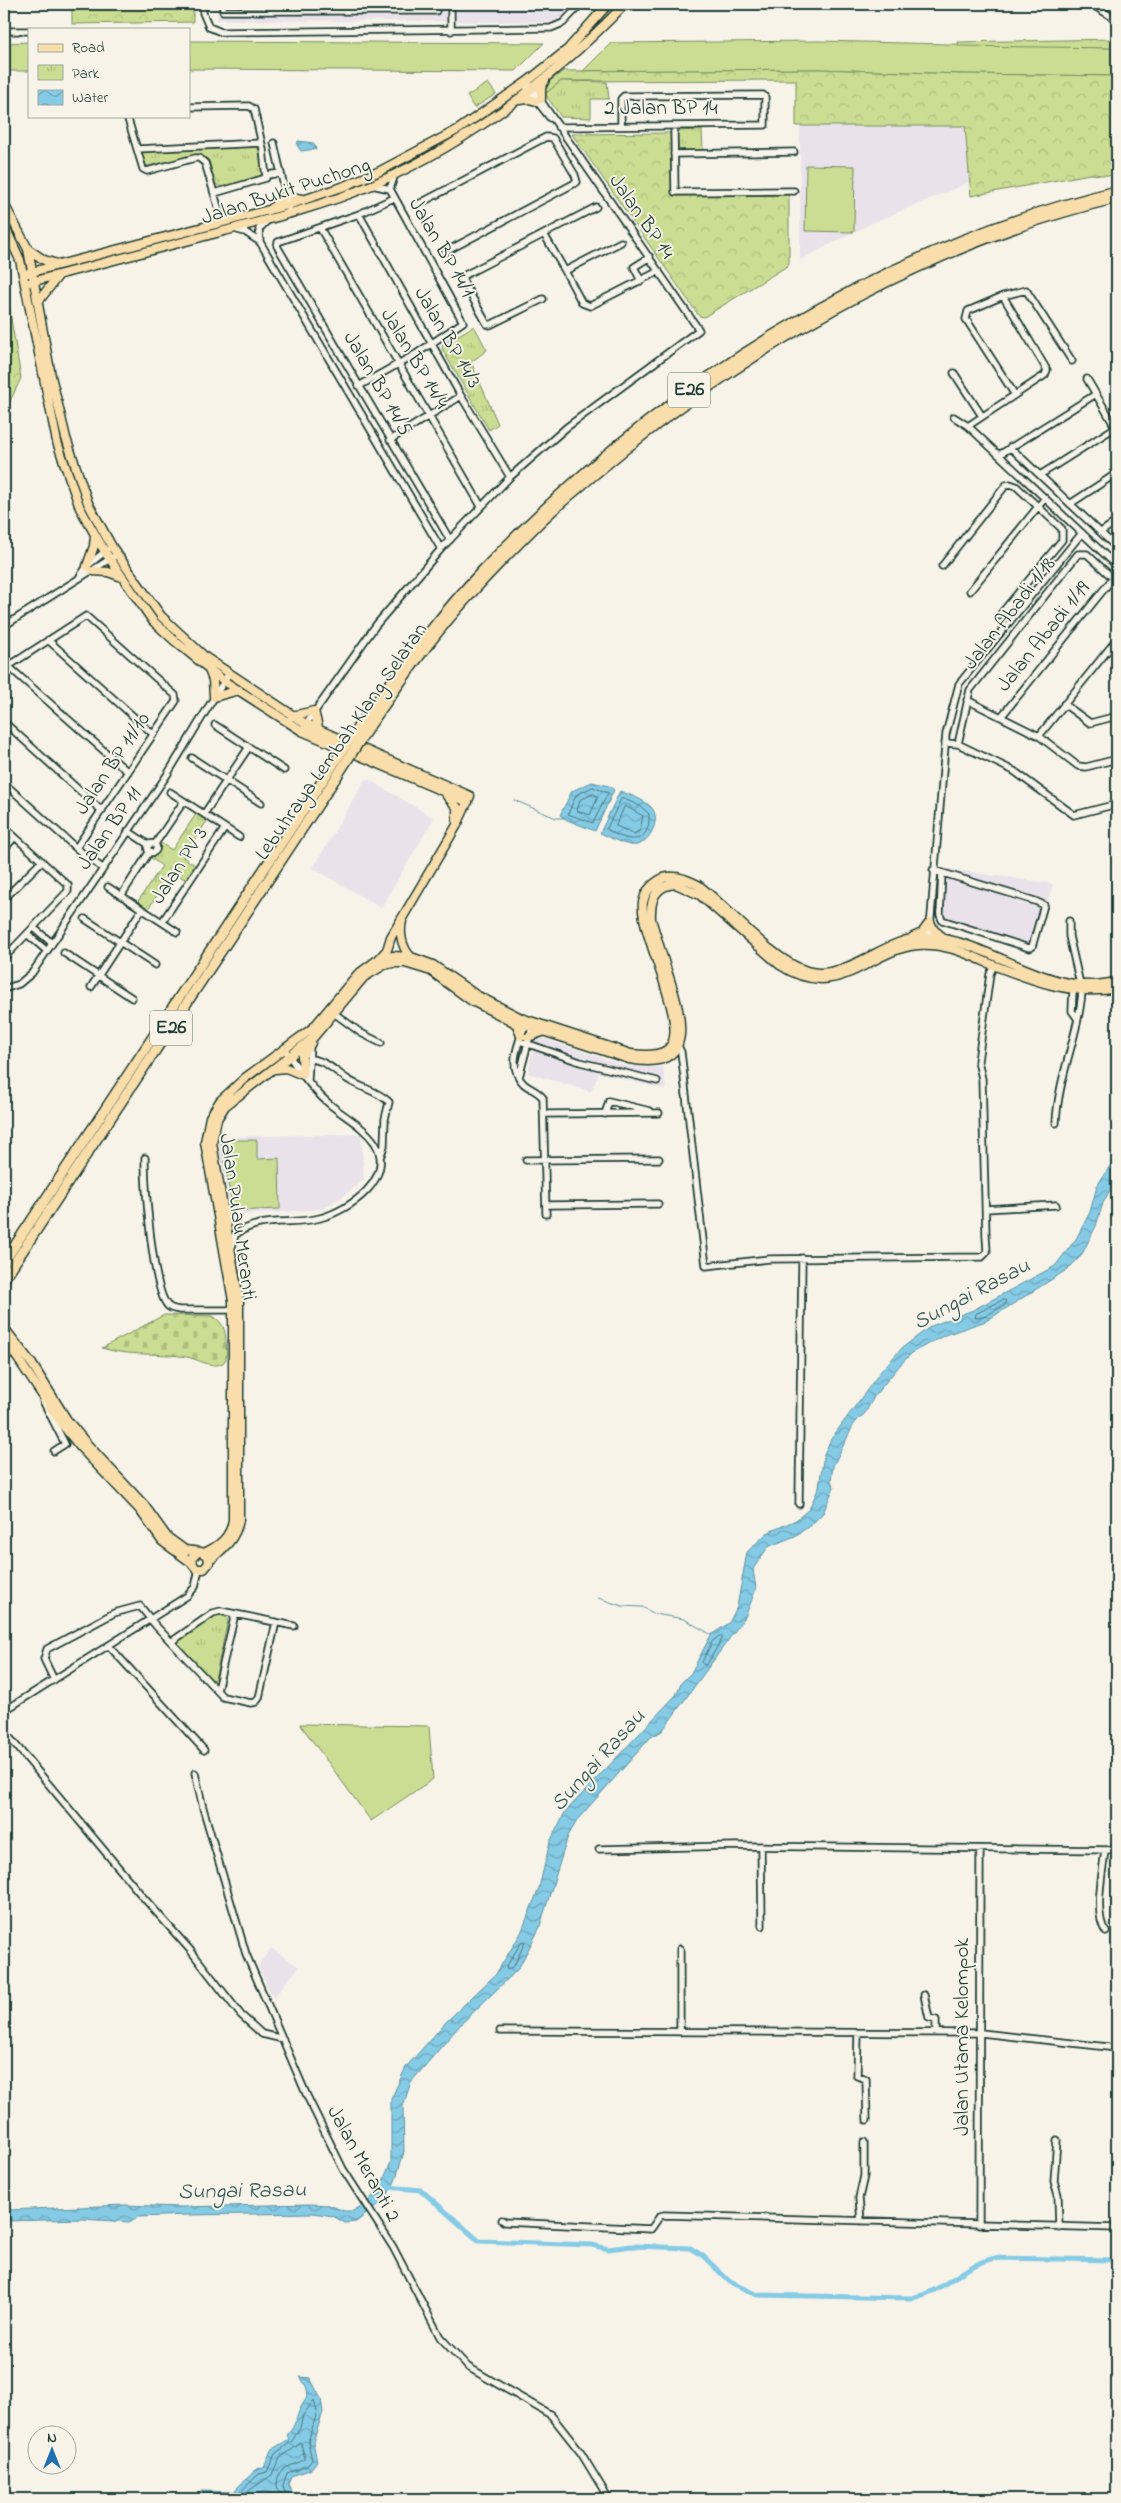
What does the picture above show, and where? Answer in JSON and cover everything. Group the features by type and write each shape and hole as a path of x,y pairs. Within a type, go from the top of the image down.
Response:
{"highway":[{"name":"Lebuhraya Lembah Klang Selatan","path":"4,1279 337,776 362,729 419,645 488,565 530,522 590,467 674,400 798,320 894,270 990,229 1117,191"},
{"name":"Lebuhraya Lembah Klang Selatan","path":"4,1262 329,771 425,648 487,577 536,526 595,474 678,407 803,326 897,277 995,236 1091,204 1117,198"}],"main road":[{"name":"Jalan Bukit Puchong","path":"25,283 269,219 307,200 342,187 413,155 459,128 526,82 568,49 608,4"},
{"name":"Jalan Bukit Puchong","path":"24,274 271,210 289,209 371,185 464,136 518,100 576,53 625,4"},
{"path":"518,100 538,100 543,83 549,75"},
{"path":"271,210 282,199 285,192 291,197 307,200"},
{"path":"4,204 28,249 66,438 88,503 122,577 153,621 224,681 304,728 441,792 469,799"},
{"path":"4,225 20,260 24,274 40,369 57,442 80,508 95,534 161,616 200,652 292,716 304,728 319,731 469,799"},
{"path":"154,240 157,249"},
{"path":"28,249 44,260 59,265"},
{"path":"38,302 51,282 62,274"},
{"path":"95,534 90,569 122,577"},
{"path":"208,669 213,680 214,697 239,690"},
{"path":"292,716 314,711 319,731"},
{"path":"441,792 457,807 457,825"},
{"path":"376,961 386,950 391,937 457,825 469,799"},
{"name":"Jalan Pulau Meranti","path":"200,1553 215,1548 227,1537 232,1528 233,1310 209,1170 206,1131 214,1109 230,1090 311,1041 356,986 373,970 384,965 405,963 431,971 472,1001 512,1021 529,1024 630,1054 656,1054 672,1045 674,1030 670,1003 642,911 646,891 663,877 683,878 698,885 782,959 808,972 834,971 889,945 910,938 929,941 964,952 994,965 1073,990 1117,981"},
{"name":"Jalan Pulau Meranti","path":"199,1569 206,1567 209,1561 228,1546 234,1536 239,1520 239,1300 215,1168 213,1132 225,1106 287,1054 313,1028 354,979 376,961 393,956 411,957 433,965 476,995 544,1032 642,1062 668,1057 678,1046 682,1030 680,1017 651,919 654,895 667,885 676,884 690,889 780,965 791,973 807,978 822,980 837,977 902,949 929,941 949,941 1081,988 1117,988"},
{"path":"403,919 402,941 405,951 411,957"},
{"path":"910,938 922,933 930,922 939,936 949,941"},
{"path":"512,1021 517,1025 524,1039 544,1032"},
{"path":"305,1078 302,1056 311,1041"},
{"path":"270,1070 286,1068 305,1078"},
{"path":"4,1328 32,1364 67,1420 86,1444 144,1505 167,1537 184,1550 200,1553 209,1561"},
{"path":"4,1338 71,1435 140,1510 162,1542 199,1569"},
{"path":"192,1563 200,1553"}],"street":[{"path":"203,4 203,13 209,27 221,32 451,31 551,28 563,23 581,4"},
{"path":"223,4 223,11 369,11 436,7"},
{"path":"288,4 288,11"},
{"path":"369,4 369,11"},
{"path":"451,4 451,31"},
{"path":"1091,4 1117,20"},
{"path":"4,31 28,31"},
{"name":"Jalan BP 14","path":"510,476 568,427 699,330 526,82"},
{"name":"2 Jalan BP 14","path":"556,125 621,125 765,124 765,101 762,95 624,96 621,98 621,125"},
{"path":"190,107 252,106 260,144 263,149 267,175 264,181 215,193"},
{"path":"128,118 143,169 147,171 195,158 202,160 205,163 219,210"},
{"path":"674,132 675,192 794,191"},
{"path":"415,206 546,137 552,138 565,157 577,178 577,182 445,252"},
{"path":"274,143 289,209"},
{"path":"136,149 260,144"},
{"path":"565,157 575,151"},
{"path":"674,154 794,152"},
{"path":"267,175 281,173"},
{"path":"371,185 390,189 395,174"},
{"name":"Jalan BP 14/1","path":"390,189 463,322 432,343"},
{"path":"320,228 359,214 394,198"},
{"path":"543,299 493,324 487,324 462,279 465,275 596,207"},
{"name":"Jalan BP 14/3","path":"359,214 461,396 510,476"},
{"path":"260,242 259,230 269,219"},
{"name":"Jalan BP 14/5","path":"320,228 277,244 450,540"},
{"name":"Jalan BP 14/4","path":"320,228 481,506"},
{"path":"232,229 245,232 260,242 441,549"},
{"path":"544,234 582,303 585,305 590,306 659,271"},
{"path":"565,271 621,242"},
{"path":"640,281 634,267 650,258"},
{"path":"1015,395 966,317 968,311 1003,296 1026,290 1072,361"},
{"path":"968,426 1044,375 1047,368 1003,296"},
{"path":"308,323 318,317"},
{"path":"359,386 432,343"},
{"path":"954,373 982,416"},
{"path":"1040,475 1116,429 1087,379"},
{"path":"1001,453 1096,394"},
{"path":"390,440 430,417 461,396"},
{"path":"954,416 1001,453 1045,498 1117,566"},
{"path":"1010,447 1117,548"},
{"path":"1070,504 1117,473"},
{"path":"304,728 314,711 376,625 441,549 510,476"},
{"path":"942,566 1006,485 1016,486 1062,529 1062,540 999,616"},
{"path":"970,591 1045,498"},
{"path":"1101,532 1117,521"},
{"path":"929,941 933,870 946,744 956,692 963,677 1082,534"},
{"path":"4,626 79,578 111,553"},
{"name":"Jalan Abadi 1/18","path":"958,744 970,690 1078,554 1087,554 1115,580"},
{"name":"Jalan Abadi 1/19","path":"1001,717 1115,580"},
{"name":"Jalan BP 11/10","path":"48,640 86,616 176,698 76,848"},
{"path":"1039,736 1117,639"},
{"path":"128,772 6,667 48,640 153,734"},
{"name":"Jalan BP 11","path":"4,989 26,980 47,951 167,775 229,673"},
{"path":"967,700 1039,736 1078,766 1086,767 1117,759"},
{"path":"1064,704 1090,723 1117,716"},
{"path":"4,722 102,811"},
{"path":"215,725 284,770"},
{"path":"946,744 958,744 1014,771 1074,815 1117,804"},
{"path":"204,814 249,747"},
{"path":"192,758 261,803"},
{"path":"4,782 76,848 102,868"},
{"path":"170,792 239,837"},
{"path":"121,896 184,801"},
{"path":"4,827 68,885 68,891 64,897 4,958"},
{"name":"Jalan PV 3","path":"162,922 225,828"},
{"path":"128,831 152,847"},
{"path":"4,849 15,837"},
{"path":"4,899 42,861"},
{"path":"933,870 1044,905 1031,948 942,920 940,915 942,873"},
{"path":"108,887 177,932"},
{"path":"91,987 142,910"},
{"path":"85,919 155,965"},
{"path":"1056,1123 1061,1076 1077,1018 1081,988 1069,936 1069,921"},
{"path":"34,928 52,943"},
{"path":"28,935 47,951"},
{"path":"64,954 132,998"},
{"path":"678,1046 681,1052 691,1127 706,1266 755,1259 982,1257 987,1252 982,1082 978,1061 987,990 994,965"},
{"path":"1073,990 1072,1011 1077,1018"},
{"path":"334,1013 361,1034 381,1043"},
{"path":"529,1024 524,1039 519,1077 543,1098 546,1214"},
{"path":"524,1039 580,1062 657,1082"},
{"path":"305,1078 311,1041"},
{"path":"287,1054 324,1100 367,1134 374,1142 380,1157"},
{"path":"232,1254 233,1237 242,1230 261,1223 322,1218 351,1202 376,1179 384,1146 385,1119 389,1102 380,1094 346,1079 339,1072 321,1062 308,1059"},
{"path":"544,1114 605,1114 659,1114 609,1101 605,1114"},
{"path":"145,1158 150,1243 164,1301 172,1309 179,1310 233,1310"},
{"path":"526,1160 659,1159"},
{"path":"546,1205 658,1204"},
{"path":"986,1209 1056,1204"},
{"path":"799,1504 802,1258"},
{"path":"42,1394 45,1406 65,1444 54,1451"},
{"path":"4,1711 192,1592 199,1569"},
{"path":"54,1680 44,1659 47,1649 85,1627 121,1610 140,1606 150,1620 223,1697 251,1703 256,1702 259,1698 276,1622"},
{"path":"171,1642 217,1612 294,1626"},
{"path":"217,1690 235,1614"},
{"path":"108,1646 204,1750"},
{"path":"4,1731 143,1897 191,1951 241,2015 262,2034 283,2039"},
{"name":"Jalan Meranti 2","path":"195,1773 202,1808 246,1954 320,2122 353,2186 392,2247 440,2337 468,2367 551,2415 576,2446 609,2499"},
{"path":"599,1849 761,1846 980,1850 1117,1850"},
{"path":"761,1846 762,1926"},
{"name":"Jalan Utama Kelompok","path":"979,2225 980,1850"},
{"path":"1105,1850 1100,1912 1101,1925 1106,1932"},
{"path":"680,1949 680,2032"},
{"path":"924,1995 929,2018 936,2020 936,2033"},
{"path":"500,2031 981,2033 1117,2048"},
{"path":"858,2033 857,2076 866,2079 867,2120"},
{"path":"1057,2140 1054,2181 1058,2195 1059,2226"},
{"path":"861,2221 859,2198 864,2176 864,2142"},
{"path":"502,2220 505,2222 630,2229 652,2229 660,2216 664,2215 1117,2228"}],"shaded area":[{"path":"217,4 587,4 571,22 217,20"},
{"path":"800,126 965,126 970,182 872,223 800,260"},
{"path":"366,778 434,818 381,908 313,868"},
{"path":"942,868 1053,884 1032,953 938,923"},
{"path":"545,1039 626,1066 663,1067 666,1090 599,1073 591,1092 528,1073 535,1040"},
{"path":"361,1134 364,1179 344,1196 322,1209 231,1216 218,1137"},
{"path":"271,1948 299,1967 273,1998 258,1966"}],"green space":[{"path":"72,4 193,4 193,22 72,24"},
{"path":"611,4 618,6 582,44 571,51"},
{"path":"1117,39 1117,48 959,46 958,42"},
{"path":"190,41 544,43 516,71 190,69"},
{"path":"819,41 1117,48 1117,76 961,74 819,69 583,71 611,43"},
{"path":"28,42 28,71 4,71 4,43"},
{"path":"819,69 961,74 1117,76 1117,174 1115,176 1090,174 971,196 965,126 796,126 796,80 561,81 545,94 546,84 563,71"},
{"path":"561,81 607,82 609,99 591,99 591,118 561,117 545,94"},
{"path":"488,83 496,94 474,108 467,96"},
{"path":"672,130 673,196 789,195 789,265 704,317 699,316 572,134 669,133"},
{"path":"702,130 703,150 677,150 676,131"},
{"path":"257,147 263,162 261,178 223,188 215,184 209,160 200,154 148,166 143,165 140,151"},
{"path":"806,165 855,166 854,232 805,231"},
{"path":"4,277 21,378 4,414"},
{"path":"474,326 487,350 471,362 498,424 489,430 442,349 443,344"},
{"path":"196,814 207,821 183,857 195,865 186,880 173,872 148,909 138,901 162,866 151,858 160,850 160,843 172,850"},
{"path":"221,1140 257,1140 257,1159 279,1158 280,1209 233,1211"},
{"path":"164,1315 213,1316 217,1319 222,1324 225,1334 226,1354 224,1362 213,1365 187,1357 113,1351 102,1348"},
{"path":"217,1614 226,1617 228,1620 215,1679 210,1680 177,1646 177,1640"},
{"path":"300,1724 429,1726 433,1779 371,1821"}],"water":[{"path":"298,141 314,143 316,149 301,151 297,145"},
{"path":"592,782 609,786 614,790 595,831 567,820 560,815 572,791"},
{"path":"620,791 644,802 654,812 655,823 650,835 637,845 623,843 600,833"},
{"path":"1117,1155 1117,1177 1103,1203 1096,1226 1081,1256 1068,1269 986,1321 945,1335 913,1352 875,1395 865,1413 854,1424 833,1466 831,1481 834,1487 823,1513 811,1525 795,1536 768,1547 753,1569 756,1589 745,1617 662,1731 651,1737 578,1819 568,1836 539,1929 518,1969 461,2024 411,2082 403,2106 404,2152 395,2181 385,2200 356,2222 345,2223 333,2216 313,2213 138,2217 129,2222 82,2219 4,2221 4,2210 124,2205 181,2207 311,2204 329,2205 344,2211 353,2211 369,2201 381,2185 391,2162 391,2099 406,2067 445,2023 496,1974 521,1933 539,1888 550,1842 565,1812 676,1695 681,1683 691,1673 711,1635 729,1623 737,1607 747,1552 767,1533 796,1520 809,1509 819,1487 824,1454 831,1439 881,1371 902,1348 931,1326 973,1310 1055,1266 1076,1239 1090,1212 1097,1186"},
{"path":"300,2377 310,2378 321,2399 323,2412 313,2442 317,2461 310,2470 291,2476 288,2484 292,2492 291,2499 207,2499 201,2491 234,2492 256,2469 264,2468 271,2450 289,2439 287,2435 294,2425 308,2393"}],"waterway":[{"path":"514,800 556,818 564,818"},
{"path":"598,1598 622,1606 642,1607 655,1614 684,1619 712,1635"},
{"path":"387,2187 421,2190 479,2241 592,2245 608,2249 632,2246 690,2248 703,2256 730,2282 757,2295 912,2298 935,2290 973,2266 995,2258 1117,2260"}],"water label":[{"name":"Sungai Rasau","path":"972,1295"},
{"name":"Sungai Rasau","path":"599,1761"},
{"name":"Sungai Rasau","path":"242,2192"}]}
